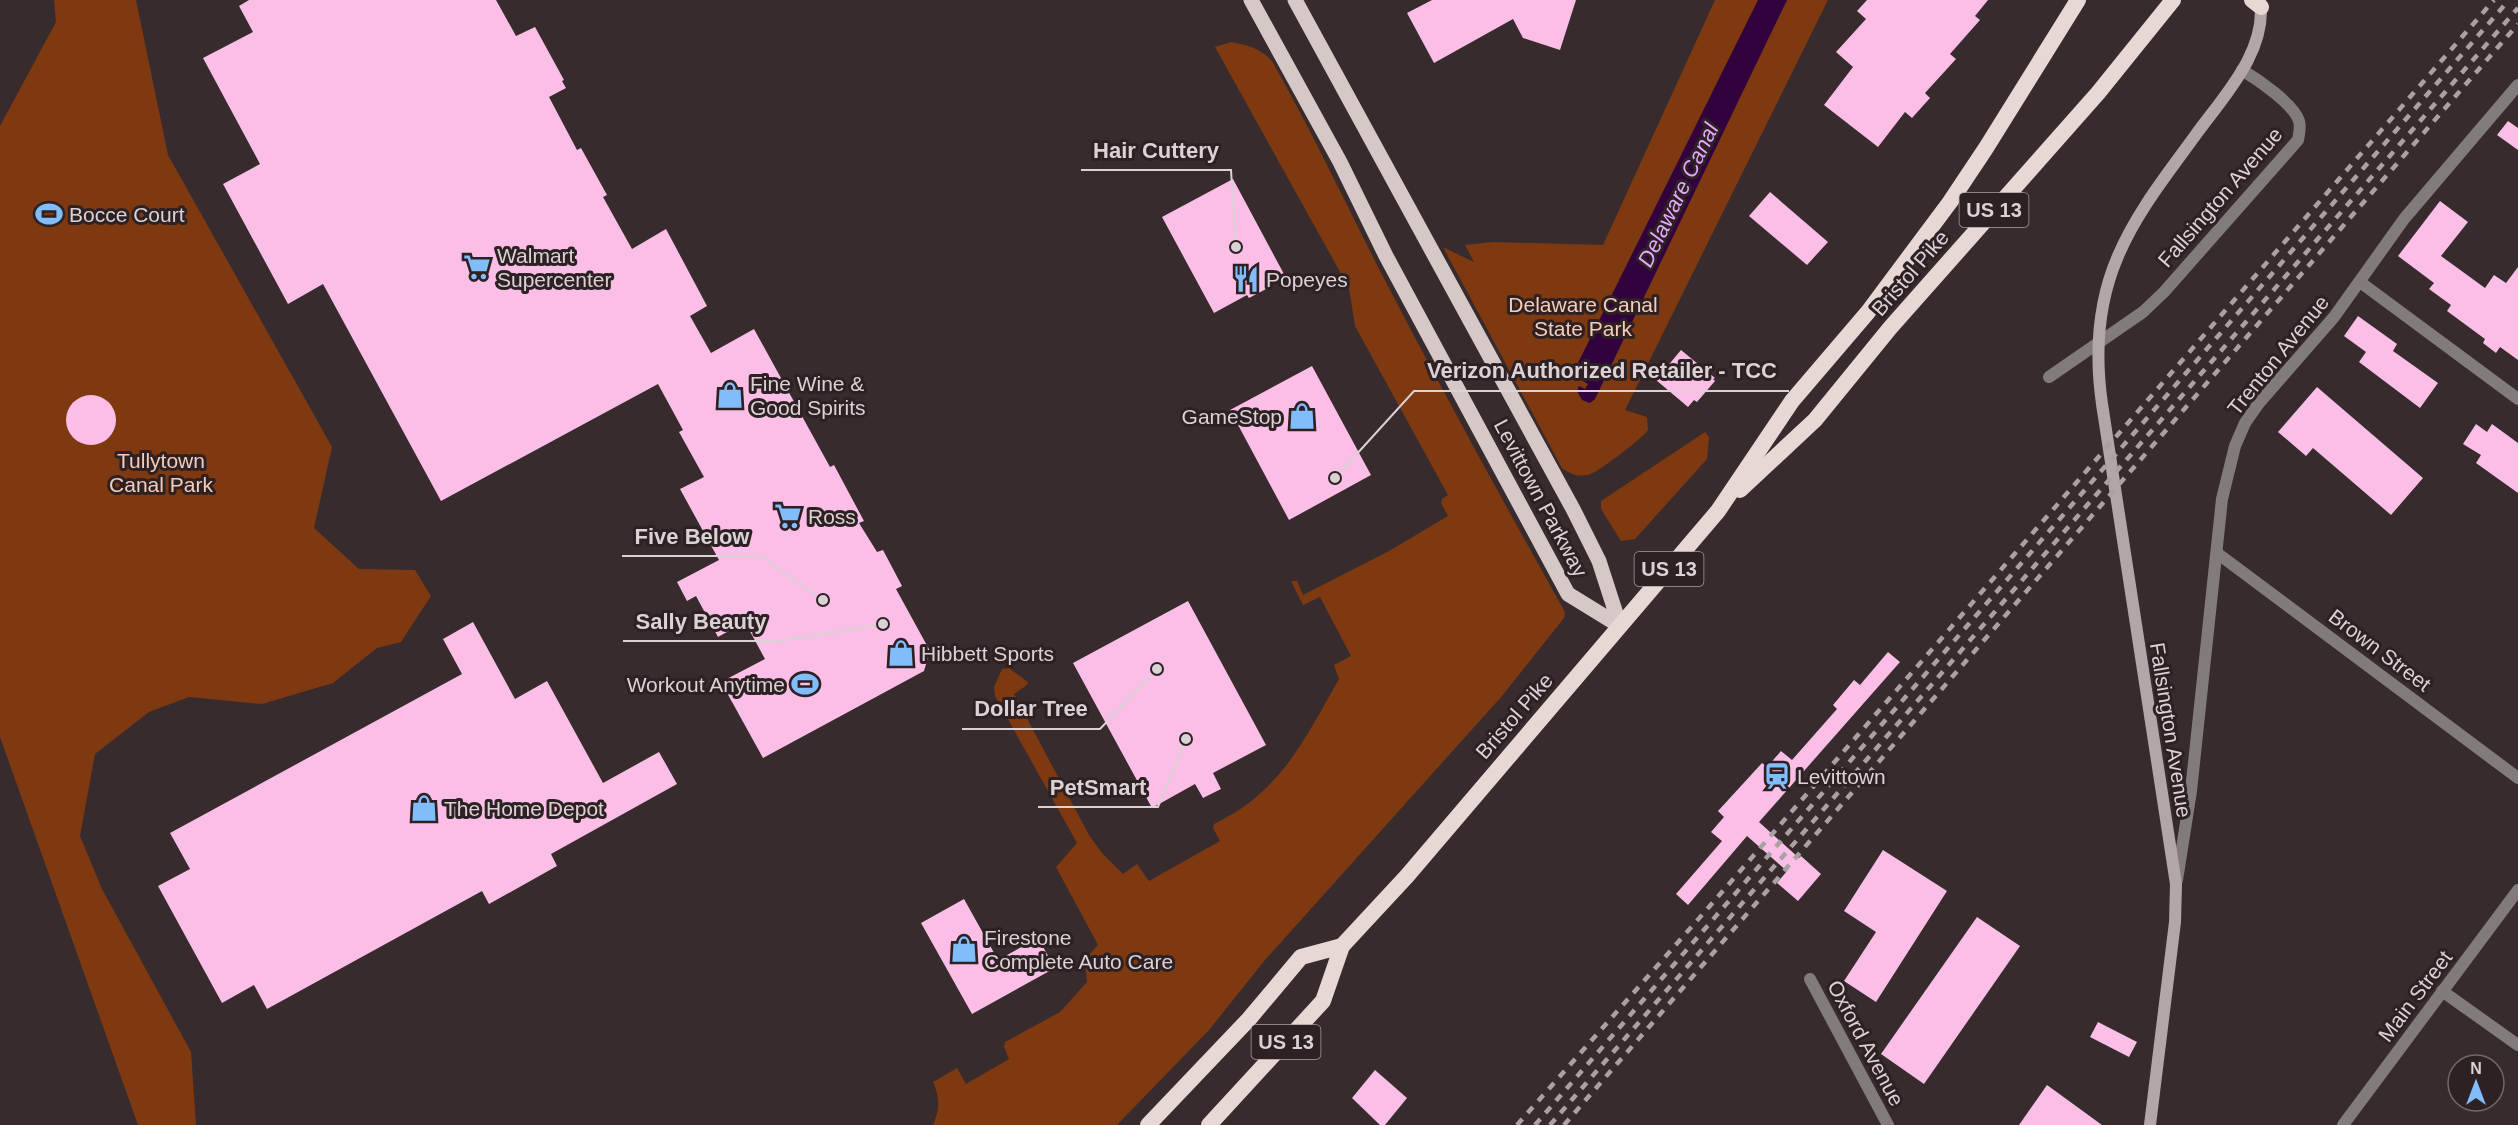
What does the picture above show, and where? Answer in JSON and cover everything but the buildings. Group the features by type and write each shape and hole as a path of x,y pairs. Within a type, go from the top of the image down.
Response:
{"highway":[{"name":"Bristol Pike","path":"1718,511 1792,401 1868,312 1950,202 2078,0"},
{"name":"Bristol Pike","path":"1209,1125 1323,1001 1342,946 1407,876 1718,511 1815,420 1890,328 2098,93 2172,2"},
{"name":"US 13","path":"1148,1125 1249,1019 1301,957 1342,946"}],"main road":[{"name":"Levittown Parkway","path":"1251,0 1340,162 1392,267 1568,594 1620,626"},
{"name":"Levittown Parkway","path":"1295,0 1573,509 1599,561 1620,626"},
{"name":"Fallsington Avenue","path":"2150,1125 2175,922 2176,884 2099,382 2101,317 2118,256 2139,217 2242,70 2257,38 2258,2"}],"street":[{"name":"Fallsington Avenue","path":"2049,377 2143,312 2164,292 2298,140 2300,122 2295,112 2242,70"},
{"name":"Trenton Avenue","path":"2176,884 2192,790 2222,499 2230,461 2245,423 2283,375 2334,318 2404,219 2518,85"},
{"path":"2360,282 2518,399"},
{"name":"Brown Street","path":"2217,553 2518,778"},
{"name":"Main Street","path":"2343,1125 2518,890"},
{"name":"Oxford Avenue","path":"1810,979 1888,1125"},
{"path":"2442,991 2518,1045"}],"green space":[{"name":"Tullytown Canal Park","path":"54,0 136,0 168,155 332,447 314,528 359,569 415,570 431,596 401,642 377,648 333,683 262,704 189,697 149,712 95,754 80,836 102,889 191,1052 196,1125 138,1125 0,737 0,126 56,22"},
{"name":"Delaware Canal State Park","path":"1715,0 1828,0 1625,410 1647,417 1648,430 1593,473 1584,476 1574,475 1562,468 1443,247 1474,262 1465,245 1493,242 1603,245"},
{"path":"1231,42 1253,48 1272,61 1424,354 1565,612 1564,618 1502,696 1265,960 1209,1030 1117,1125 933,1125 938,1104 933,1082 957,1068 966,1084 1009,1059 1004,1047 1005,1042 1060,1012 1087,982 1085,959 1098,945 1056,867 1077,843 995,696 994,687 1002,669 1009,668 1028,682 1014,694 1089,835 1102,853 1123,874 1137,864 1149,881 1220,841 1213,828 1214,824 1257,796 1289,762 1339,679 1334,665 1351,656 1320,597 1303,605 1291,581 1297,581 1303,595 1389,551 1448,516 1441,503 1442,499 1448,495 1355,326 1349,288 1215,47"},
{"path":"1705,432 1709,437 1707,459 1635,539 1621,541 1601,509 1601,501"}],"water":[{"name":"Delaware Canal","path":"1758,0 1787,0 1595,399 1590,403 1582,400 1577,391 1579,386 1585,389 1588,384 1578,378 1574,371"}],"railway":[{"path":"1517,1125 1709,907 2494,0"},
{"path":"1535,1125 2509,0"},
{"path":"1550,1125 2518,8"},
{"path":"1564,1125 2518,24"}],"place":[{"name":"Bocce Court","path":"49,214"},
{"name":"Hair Cuttery","path":"1236,247"},
{"name":"Walmart Supercenter","path":"477,267"},
{"name":"Popeyes","path":"1246,279"},
{"name":"Fine Wine & Good Spirits","path":"730,395"},
{"name":"GameStop","path":"1302,416"},
{"name":"Verizon Authorized Retailer - TCC","path":"1335,478"},
{"name":"Ross","path":"788,516"},
{"name":"Five Below","path":"823,600"},
{"name":"Sally Beauty","path":"883,624"},
{"name":"Hibbett Sports","path":"901,653"},
{"name":"Dollar Tree","path":"1157,669"},
{"name":"Workout Anytime","path":"805,684"},
{"name":"PetSmart","path":"1186,739"},
{"name":"Levittown","path":"1777,776"},
{"name":"The Home Depot","path":"424,808"},
{"name":"Firestone Complete Auto Care","path":"964,949"}]}
